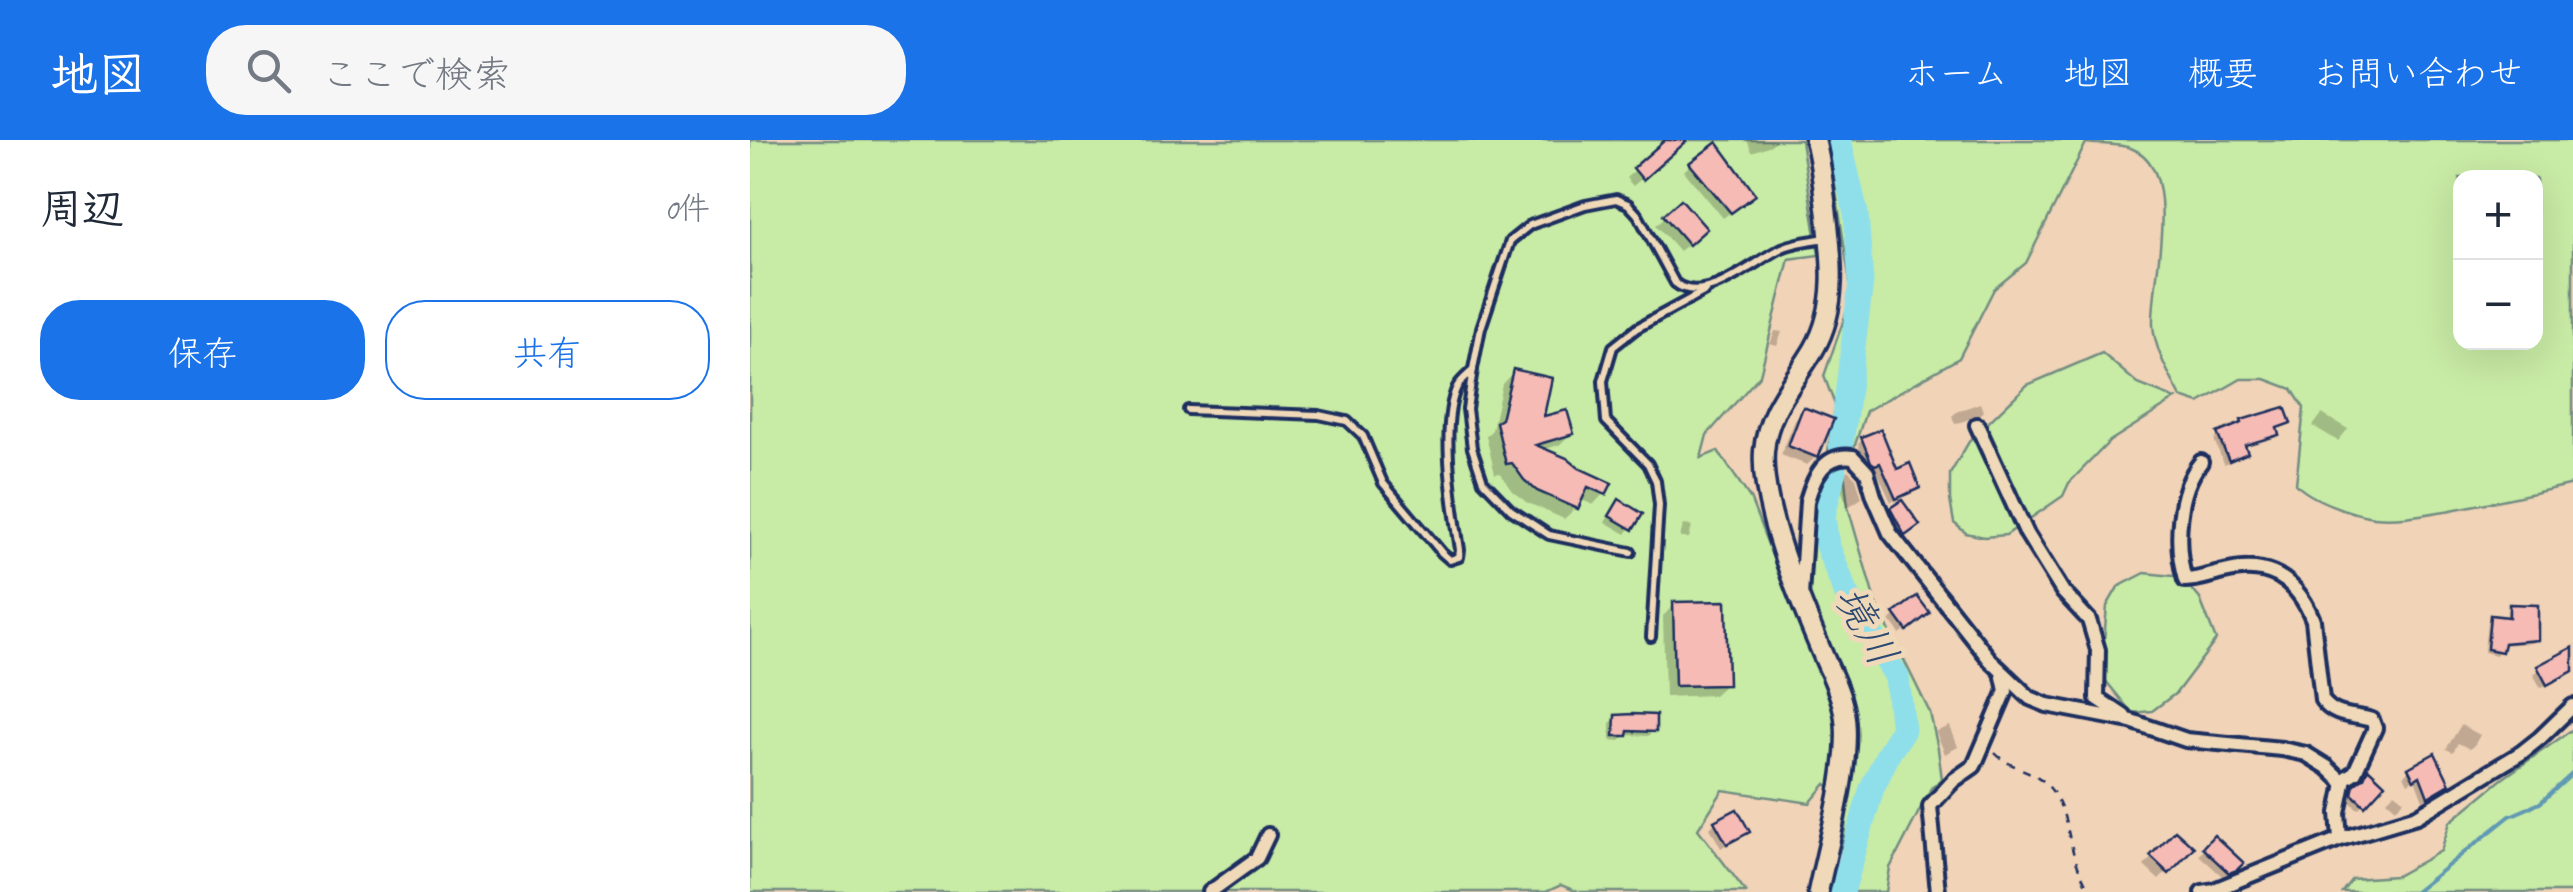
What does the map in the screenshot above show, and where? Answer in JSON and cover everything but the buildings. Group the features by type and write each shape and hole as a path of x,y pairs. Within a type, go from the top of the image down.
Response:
{"main road":[{"path":"1815,140 1830,238 1832,283 1827,317 1814,348 1774,410 1764,453 1770,507 1801,602 1844,712 1842,773 1818,892"}],"street":[{"path":"1977,425 2027,534 2063,592 2089,620 2098,650 2097,698 2131,721"},
{"path":"1801,602 1806,502 1810,490 1827,462 1841,456 1853,457 1867,472 1890,533 2002,672 2026,695 2041,702 2131,721 2186,740 2306,754 2344,783 2338,813 2340,838"},
{"path":"2201,462 2186,489 2181,522 2180,564 2185,580 2255,568 2271,570 2292,587 2313,620 2322,700 2339,714 2372,720 2375,728 2355,772 2342,781"},
{"path":"1938,892 1930,806 1954,780 1974,766 2006,691 2002,672"},
{"path":"2202,892 2340,838 2417,816 2521,753 2573,706"},
{"path":"1210,892 1257,858 1268,836"}],"lane":[{"path":"1631,552 1549,534 1510,510 1483,482 1472,448 1468,408 1481,328 1510,241 1530,224 1586,204 1616,199 1628,204 1676,282 1691,291 1706,290"},
{"path":"1651,637 1660,504 1648,464 1606,422 1603,382 1612,347 1637,328 1783,248 1830,238"},
{"path":"1188,410 1320,415 1346,421 1363,436 1382,483 1450,560 1459,557 1460,550 1450,447 1452,407 1458,384 1473,369"}],"path":[{"path":"1990,730 1997,756 2044,781 2057,798 2090,892"}],"green space":[{"path":"750,140 1801,140 1819,255 1789,259 1760,375 1707,435 1701,458 1718,451 1750,498 1779,573 1810,540 1835,405 1824,376 1852,296 1828,140 2573,140 2573,484 2393,518 2374,517 2321,501 2296,484 2304,408 2292,389 2265,379 2241,379 2199,403 2181,397 2154,335 2161,228 2157,179 2148,161 2133,149 2086,143 2026,263 1994,289 1959,358 1866,411 1854,448 1843,462 1848,507 1875,601 1930,713 1942,779 1931,788 1890,868 1886,892 1836,892 1849,800 1826,784 1810,803 1723,790 1698,829 1746,892 1578,892 1561,885 1546,892 750,892"},
{"path":"2102,353 2138,384 2176,399 2110,441 2069,483 2063,496 2006,535 1984,537 1966,533 1954,523 1950,474 1970,440 2027,385"},
{"path":"2145,573 2182,577 2200,599 2216,640 2176,693 2152,711 2132,713 2101,675 2107,606 2118,587"},
{"path":"2573,729 2573,892 2342,892 2352,879 2396,876 2441,851 2450,822"}],"waterway":[{"name":"境川","path":"1839,140 1856,214 1861,282 1841,445"},
{"name":"境川","path":"1834,470 1823,516 1827,545 1847,595 1897,677 1903,730 1872,788 1842,892"},
{"path":"2415,892 2510,816 2540,803 2573,773"}]}
